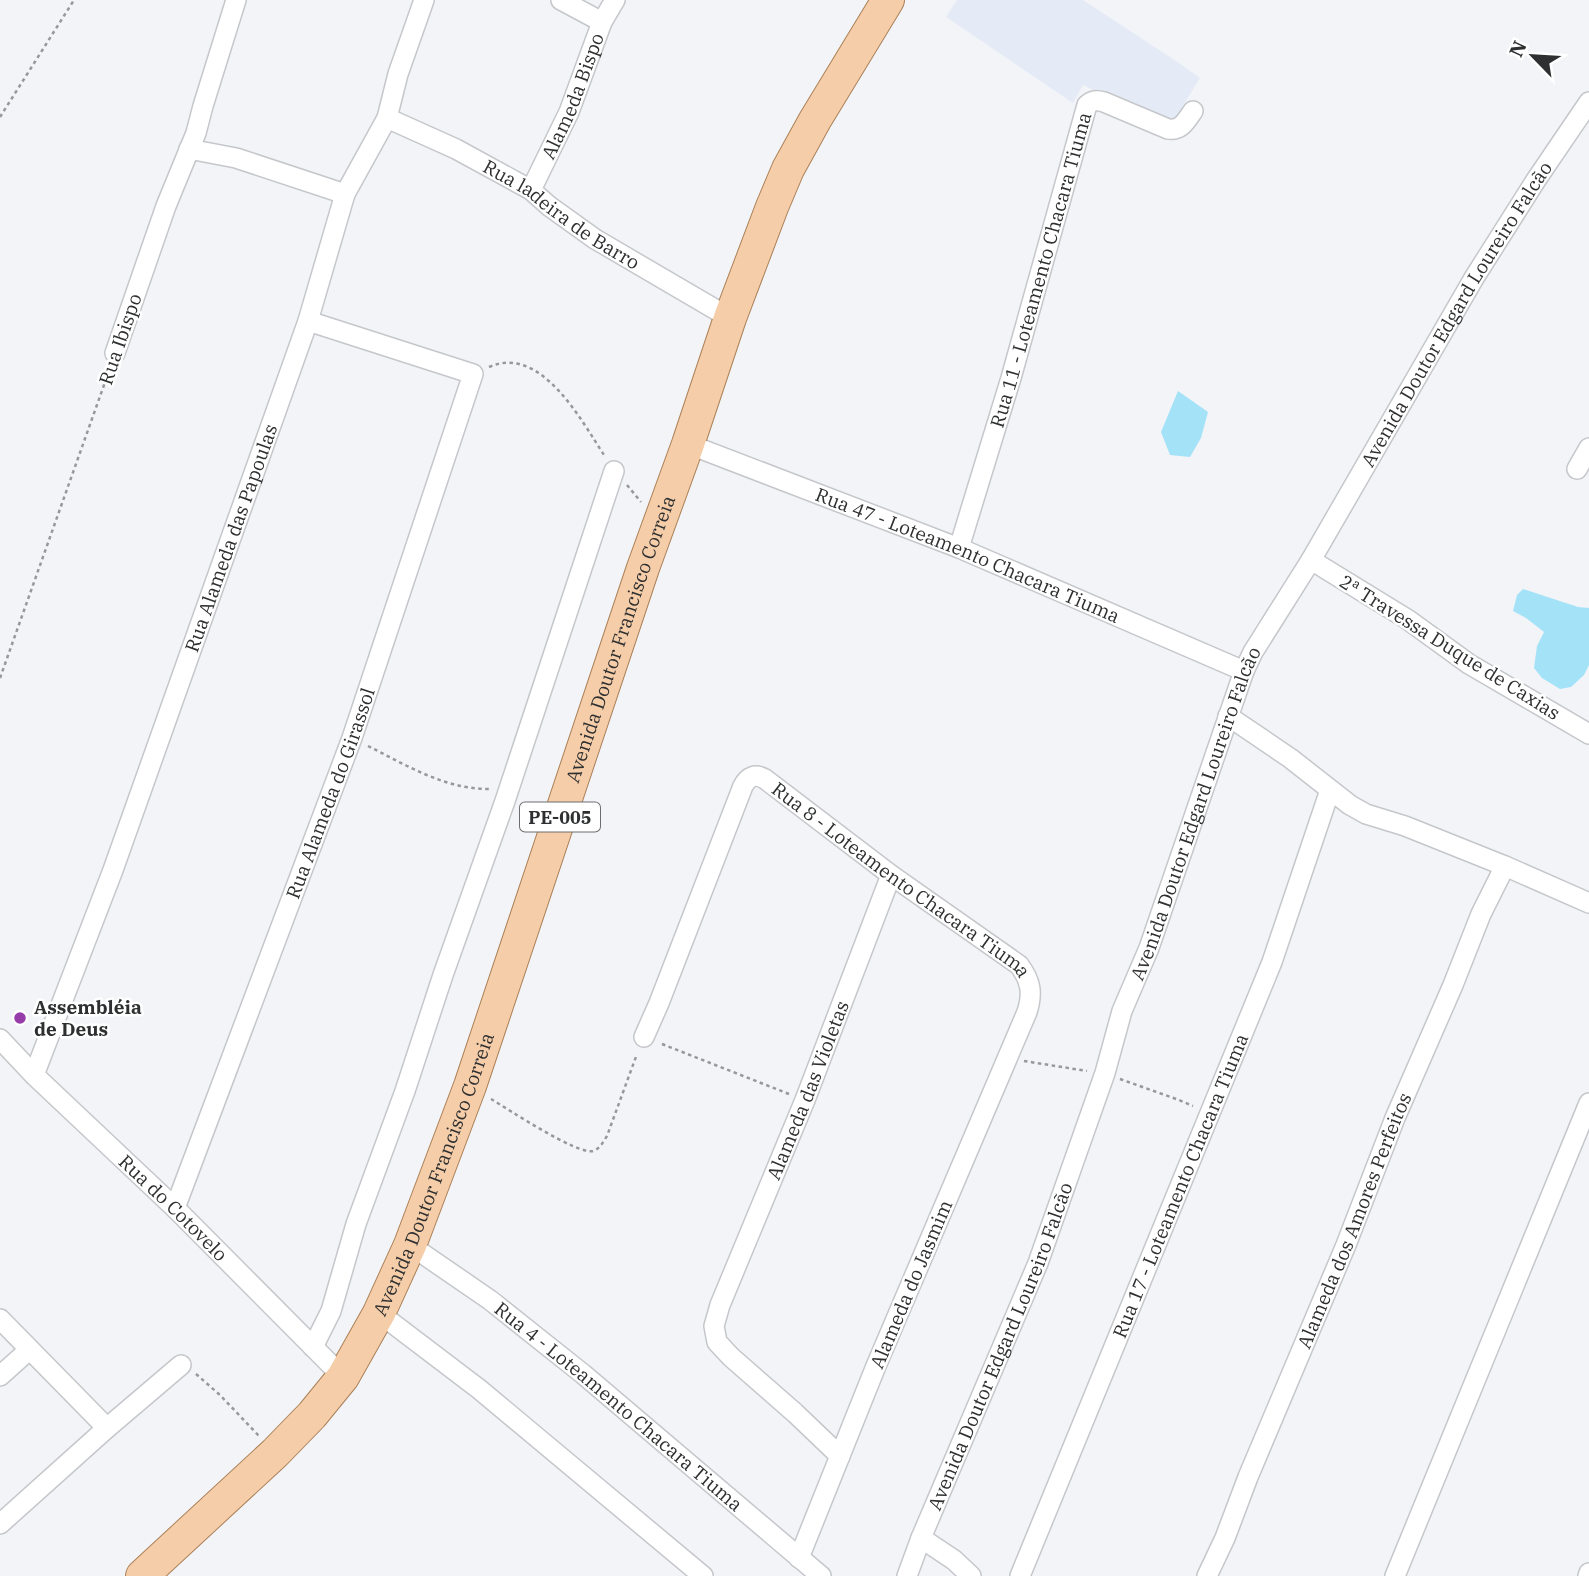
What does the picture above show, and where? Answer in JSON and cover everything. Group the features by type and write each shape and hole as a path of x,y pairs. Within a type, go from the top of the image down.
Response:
{"main road":[{"name":"Avenida Doutor Francisco Correia","path":"142,1576 275,1454 312,1415 343,1377 379,1313 410,1245 470,1086 638,581 772,206 788,169 815,120 888,0"}],"street":[{"name":"Rua Ibispo","path":"115,353 166,206 196,133 236,0"},
{"name":"Rua Alameda das Papoulas","path":"34,1075 113,870 308,321 345,194 387,118 397,74 424,0"},
{"path":"561,0 602,22"},
{"name":"Alameda Bispo","path":"531,190 569,112 602,22 615,0"},
{"name":"Rua 11 - Loteamento Chacara Tiuma","path":"959,548 1011,378 1087,105 1096,100 1104,102 1175,130 1180,128 1194,111"},
{"name":"Avenida Doutor Edgard Loureiro Falcão","path":"907,1576 1038,1264 1105,1073 1122,1012 1149,948 1244,671 1474,278 1589,102"},
{"name":"Rua ladeira de Barro","path":"387,118 456,149 531,190 595,239 730,318"},
{"path":"189,149 236,158 345,194"},
{"path":"308,321 473,374"},
{"name":"Rua Alameda do Girassol","path":"175,1208 352,738 473,374"},
{"name":"Rua 47 - Loteamento Chacara Tiuma","path":"688,444 959,548 1244,671"},
{"path":"1577,469 1589,448"},
{"path":"313,1347 331,1311 356,1224 510,788 614,471"},
{"name":"2ª Travessa Duque de Caxias","path":"1311,560 1407,619 1469,664 1589,734"},
{"path":"1228,716 1366,814 1405,826 1589,903"},
{"name":"Rua 8 - Loteamento Chacara Tiuma","path":"644,1037 743,786 752,776 765,779 891,876 1019,965 1031,986 1027,1012"},
{"name":"Rua 17 - Loteamento Chacara Tiuma","path":"1020,1576 1272,962 1331,790"},
{"name":"Alameda dos Amores Perfeitos","path":"1208,1576 1346,1245 1395,1118 1481,914 1505,866"},
{"name":"Alameda das Violetas","path":"840,1456 717,1342 714,1326 720,1305 805,1100 891,876"},
{"name":"Alameda do Jasmim","path":"799,1558 876,1366 1027,1012"},
{"name":"Rua do Cotovelo","path":"0,1040 175,1208 343,1377"},
{"path":"1395,1576 1589,1103"},
{"name":"Rua 4 - Loteamento Chacara Tiuma","path":"410,1245 490,1300 583,1374 821,1576"},
{"path":"379,1313 479,1389 703,1576"},
{"path":"0,1319 107,1428"},
{"path":"0,1376 29,1350"},
{"path":"0,1524 181,1365"},
{"path":"921,1538 954,1560 971,1576"}],"path":[{"path":"0,117 74,0"},
{"name":"Rua Ibispo","path":"0,678 115,353"},
{"path":"473,374 506,363 534,370 548,380 559,390 614,471 660,521"},
{"path":"352,738 446,783 484,789 510,788"},
{"path":"470,1086 559,1139 586,1151 594,1151 600,1147 607,1136 644,1037 805,1100"},
{"path":"181,1365 188,1367 220,1395 275,1454"}],"shaded area":[{"path":"957,0 1083,0 1200,78 1170,127 1083,85 1073,103 946,17"}],"water":[{"path":"1178,391 1208,412 1201,438 1190,457 1170,455 1161,432"},
{"path":"1523,589 1589,608 1589,665 1584,675 1571,687 1560,689 1542,678 1534,668 1537,646 1544,632 1513,611 1517,595"}],"place":[{"name":"Assembléia de Deus","path":"20,1018"}]}
